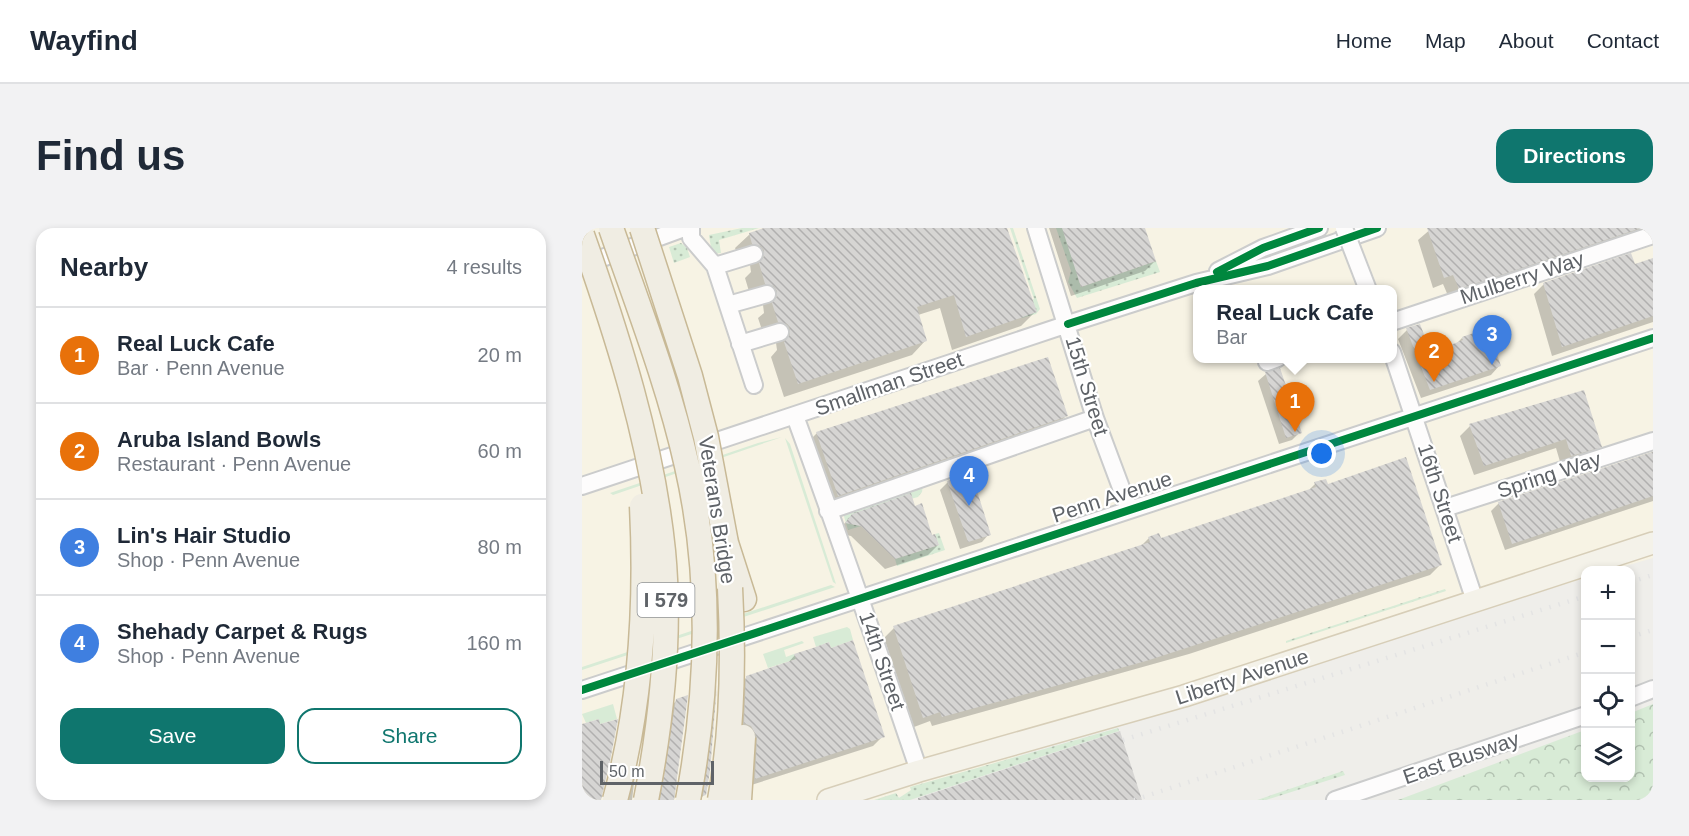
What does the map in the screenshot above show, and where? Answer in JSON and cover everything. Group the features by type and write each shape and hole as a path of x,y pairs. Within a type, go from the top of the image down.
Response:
{"highway":[{"path":"611,228 674,414 687,467 696,519 706,632 705,673 698,748 688,800"},
{"name":"Veterans Bridge","path":"642,228 696,397 726,543 734,657 732,707 720,800"},
{"name":"I 579","path":"582,235 615,329 635,402 661,539 666,598 666,651 661,708 646,800"},
{"path":"615,800 635,707 643,623 644,540 635,402"},
{"path":"726,543 744,599 744,695 739,800"}],"main road":[{"name":"Liberty Avenue","path":"828,800 919,771 1184,696 1653,543"}],"street":[{"path":"582,265 684,228"},
{"path":"691,228 691,238 715,266 754,385"},
{"name":"15th Street","path":"1036,228 1068,324 1095,418 1129,509"},
{"name":"Smallman Street","path":"1196,283 1263,248 1319,228"},
{"name":"Smallman Street","path":"582,486 1068,324 1196,283 1268,266 1349,232 1377,228"},
{"path":"1349,232 1366,285"},
{"path":"1349,232 1372,285"},
{"name":"Mulberry Way","path":"1397,320 1653,235"},
{"path":"715,266 754,254"},
{"path":"728,305 767,294"},
{"path":"740,344 780,332"},
{"name":"Penn Avenue","path":"582,690 1653,338"},
{"name":"16th Street","path":"1397,363 1475,600"},
{"name":"14th Street","path":"795,416 853,584 861,598 919,771"},
{"path":"828,511 1095,418"},
{"name":"Spring Way","path":"1445,508 1653,441"},
{"path":"1635,696 1653,689"},
{"name":"East Busway","path":"1335,800 1581,717"}],"shaded area":[{"path":"582,228 1653,228 1653,558 1625,566 1581,566 1581,579 1125,719 890,800 582,800"}],"green space":[{"path":"742,228 759,228 719,240 721,253 712,254 709,235"},
{"path":"1010,228 1013,228 1040,309 1036,314 1022,318 1018,305 1034,299"},
{"path":"1056,228 1064,228 1081,287 1156,261 1160,272 1077,298 1068,282 1071,271"},
{"path":"681,243 687,248 690,257 674,263 669,247"},
{"path":"782,437 613,495 610,493 758,443"},
{"path":"785,438 790,444 836,584 833,582"},
{"path":"923,484 922,492 918,497 851,515 850,524 861,526 848,530 843,513"},
{"path":"939,533 945,550 897,566 895,559 939,545 935,534"},
{"path":"831,585 835,587 582,670 582,667"},
{"path":"1445,589 1446,591 1286,643 1286,641"},
{"path":"847,627 850,629 853,640 831,648 829,642 816,647 813,637"},
{"path":"802,641 804,643 784,650 786,657 794,654 796,659 768,668 763,654"},
{"path":"613,704 617,719 600,724 598,719 586,723 582,714"},
{"path":"1653,704 1653,800 1398,800 1581,731 1581,782 1635,782 1635,711"},
{"path":"1118,728 1119,731 910,800 874,800 896,793 899,798 911,790 910,787"},
{"path":"1343,771 1345,775 1266,800 1257,800"}],"building":[{"path":"764,228 1007,228 1037,312 966,337 954,295 917,307 927,341 798,384 784,342 790,335 790,328 787,324 778,322 772,303 777,297 777,291 774,286 765,284 759,263 764,257 764,250 761,246 752,244 749,233"},
{"path":"1062,228 1145,228 1156,261 1081,287"},
{"path":"1427,228 1641,228 1459,289 1453,275 1444,278"},
{"path":"1631,253 1635,264 1653,258 1653,316 1562,347 1543,283"},
{"path":"1420,324 1431,353 1463,340 1462,337 1488,328 1501,366 1430,390 1406,328"},
{"path":"1048,357 1068,416 838,496 816,432"},
{"path":"1280,368 1302,433 1286,438 1265,372"},
{"path":"1584,390 1602,447 1571,456 1566,439 1484,466 1469,424"},
{"path":"1653,452 1653,496 1512,544 1498,502"},
{"path":"1406,457 1442,565 1146,661 942,717 940,712 923,718 893,626 1150,542 1148,537 1159,533 1161,538 1316,487 1314,482 1326,479 1328,484"},
{"path":"971,472 991,535 968,542 947,481"},
{"path":"911,493 915,506 922,503 932,535 935,534 939,545 895,559 861,526 845,523 852,514"},
{"path":"853,640 885,737 755,779 757,737 751,726 744,723 746,676 796,659 794,654 829,642 831,648"},
{"path":"717,685 710,771 706,795 703,796"},
{"path":"688,695 674,800 660,800 676,699"},
{"path":"599,719 600,724 618,719 610,761 601,800 582,800 582,724"},
{"path":"1120,731 1142,800 918,800 918,798"}],"railway":[{"path":"1635,580 1653,575"},
{"path":"1123,740 1581,598"},
{"path":"1635,635 1653,630"},
{"path":"1134,800 1581,654"}],"cycle path":[{"path":"1217,272 1263,248 1319,228"},
{"path":"1068,324 1196,283 1268,266 1377,228"},
{"path":"582,690 1653,338"}],"place":[{"name":"Lin's Hair Studio","path":"1492,365"},
{"name":"Aruba Island Bowls","path":"1434,382"},
{"name":"Real Luck Cafe","path":"1295,432"},
{"name":"Shehady Carpet & Rugs","path":"969,506"}]}
